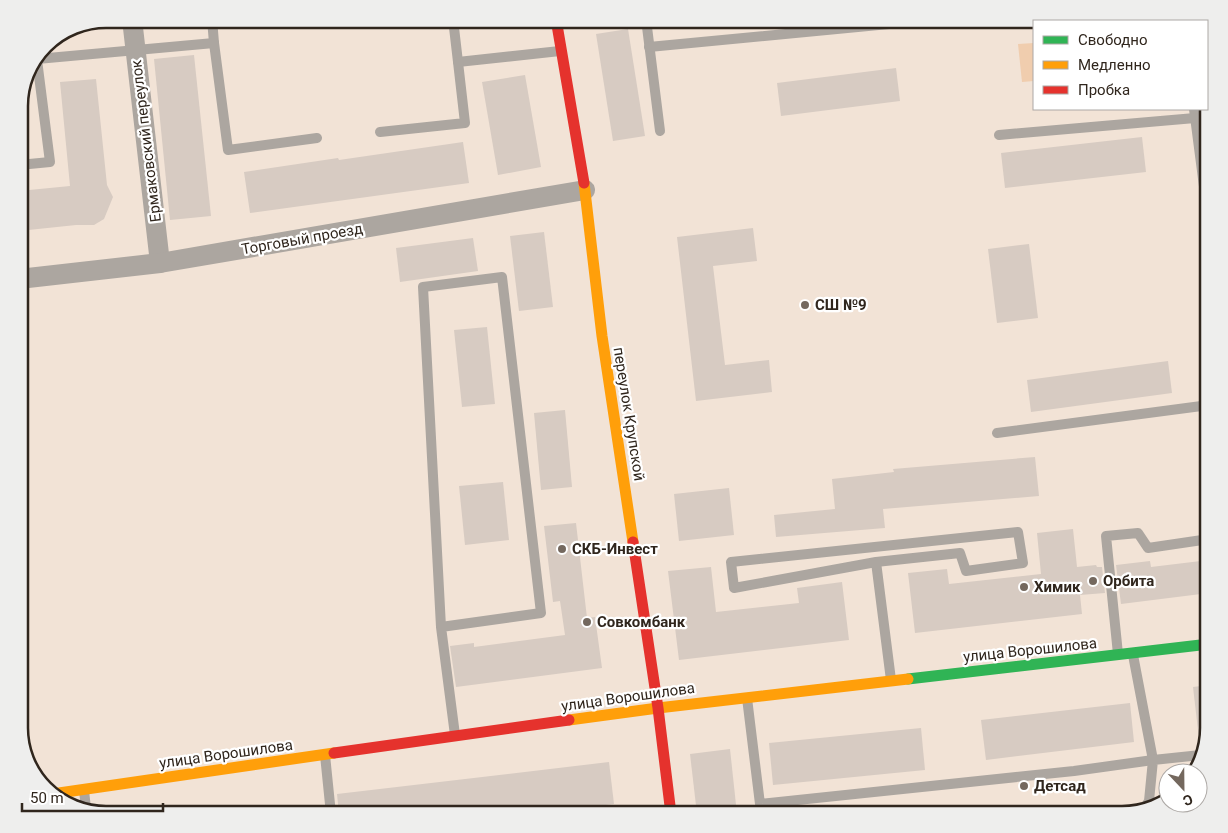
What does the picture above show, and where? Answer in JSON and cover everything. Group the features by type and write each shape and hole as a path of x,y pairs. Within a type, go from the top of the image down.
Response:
{"street":[{"name":"Ермаковский переулок","path":"133,28 160,263"},
{"name":"переулок Крупской","path":"557,28 585,190 602,336 658,708 670,806"},
{"name":"Торговый проезд","path":"28,278 160,263 585,190"},
{"name":"улица Ворошилова","path":"63,793 658,708 1200,645"}],"lane":[{"path":"213,28 228,150 317,138"},
{"path":"380,132 465,123 454,28"},
{"path":"647,28 660,130"},
{"path":"649,47 847,28"},
{"path":"44,58 214,43"},
{"path":"458,62 561,51"},
{"path":"28,164 50,162 38,68"},
{"path":"999,135 1194,114 1200,159"},
{"path":"441,627 541,613 502,277 423,287 441,627 455,736"},
{"path":"997,434 1200,406"},
{"path":"1018,532 1023,562 966,571 960,553 876,562 734,588 731,562 1018,532"},
{"path":"1118,655 1106,536 1138,533 1148,548 1200,541"},
{"path":"876,562 891,681"},
{"path":"1133,654 1153,760 1149,800"},
{"path":"747,697 760,804 1195,756"},
{"path":"324,754 331,806"},
{"path":"84,790 85,802"}],"shaded area":[{"path":"1033,43 1033,81 1022,82 1018,44"}],"building":[{"path":"628,29 645,136 613,141 596,34"},
{"path":"194,55 211,216 170,220 154,59"},
{"path":"896,68 900,101 781,116 777,83"},
{"path":"525,75 541,167 498,175 482,82"},
{"path":"96,79 107,185 113,197 104,219 94,225 28,230 28,190 70,186 60,82"},
{"path":"1142,137 1146,172 1005,188 1001,153"},
{"path":"463,142 469,183 250,213 244,172"},
{"path":"753,228 757,261 713,266 725,365 769,360 772,392 696,401 677,237"},
{"path":"544,232 553,307 519,311 510,236"},
{"path":"473,238 478,271 400,282 396,248"},
{"path":"1029,244 1038,318 997,323 988,249"},
{"path":"487,327 495,404 462,407 454,330"},
{"path":"1168,361 1172,393 1031,412 1027,380"},
{"path":"565,410 572,487 541,490 534,413"},
{"path":"1035,457 1039,496 883,509 885,528 776,537 774,515 835,509 832,479 894,472 893,469"},
{"path":"503,482 509,540 465,545 459,486"},
{"path":"729,488 734,535 679,541 674,494"},
{"path":"576,523 587,618 595,617 602,668 456,687 450,646 474,643 474,647 565,635 560,601 553,602 544,526"},
{"path":"1073,529 1077,567 1096,565 1097,567 1102,567 1105,593 1080,595 1082,614 915,633 908,573 947,569 949,584 1041,574 1037,533"},
{"path":"1150,561 1151,567 1200,561 1200,594 1121,604 1116,565"},
{"path":"711,567 716,612 799,603 797,588 842,582 849,640 679,660 668,571"},
{"path":"1200,686 1200,739 1199,739 1193,687"},
{"path":"1130,703 1134,742 986,760 981,720"},
{"path":"921,728 925,770 773,785 769,743"},
{"path":"730,749 736,806 696,806 690,754"},
{"path":"609,762 614,804 597,806 338,806 337,794"}],"traffic: fast":[{"path":"908,679 1200,645"}],"traffic: slow":[{"path":"584,183 602,336 633,542"},
{"path":"569,720 908,679"},
{"path":"63,792 334,753"}],"traffic: jam":[{"path":"558,28 584,183"},
{"path":"633,542 658,708 670,806"},
{"path":"334,753 569,720"}],"place":[{"name":"СШ №9","path":"805,305"},
{"name":"СКБ-Инвест","path":"562,549"},
{"name":"Орбита","path":"1093,581"},
{"name":"Химик","path":"1024,587"},
{"name":"Совкомбанк","path":"587,622"},
{"name":"Детсад","path":"1024,786"}]}
